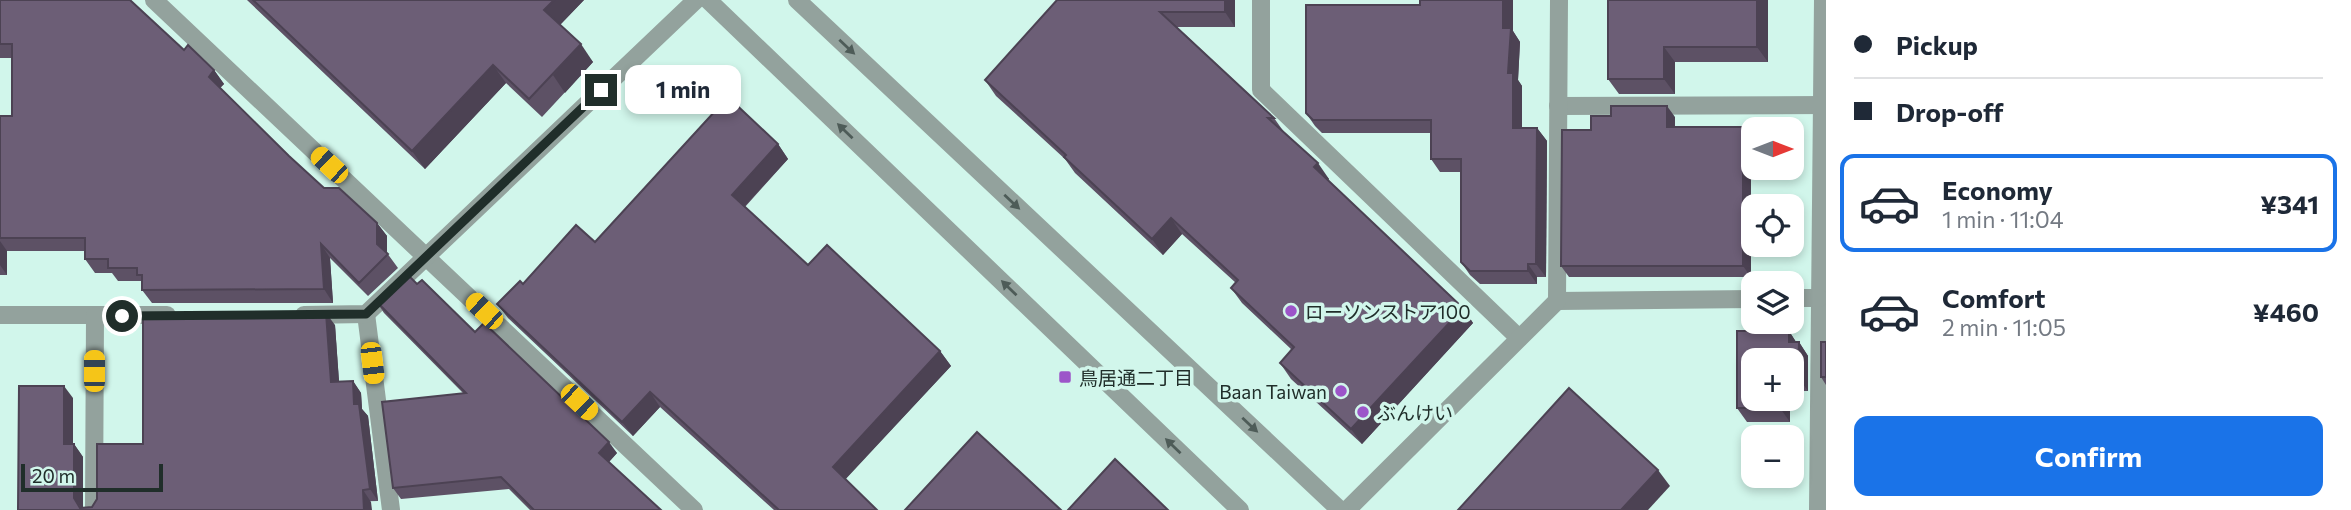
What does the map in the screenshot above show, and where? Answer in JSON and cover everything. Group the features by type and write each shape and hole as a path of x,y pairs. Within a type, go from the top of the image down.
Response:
{"street":[{"path":"154,0 694,510"},
{"path":"285,315 366,314 696,0"},
{"path":"708,0 1240,510"},
{"path":"797,0 1340,510"},
{"path":"1261,0 1261,90 1519,338"},
{"path":"1557,301 1559,0"},
{"path":"1818,510 1823,0"},
{"path":"1558,106 1824,105"},
{"path":"1804,298 1819,298"},
{"path":"1347,510 1557,301 1741,299"},
{"path":"366,314 391,510"},
{"path":"0,315 190,315"},
{"path":"93,510 95,316"}],"building":[{"path":"0,0 130,0 184,50 188,45 214,70 209,77 324,188 339,188 377,223 377,244 388,254 359,283 321,244 324,289 142,290 142,275 137,275 137,268 108,268 108,259 85,259 85,238 0,238 0,116 12,116 12,44 0,44"},
{"path":"253,0 554,0 544,10 581,44 529,99 493,65 412,151"},
{"path":"1057,0 1225,0 1225,12 1160,12 1274,118 1268,118 1318,163 1314,167 1463,308 1351,429 1280,363 1294,347 1231,288 1238,280 1171,218 1152,239 985,80"},
{"path":"1420,0 1503,0 1503,28 1511,28 1508,73 1513,73 1513,128 1537,128 1536,264 1528,264 1528,271 1470,271 1461,262 1461,159 1431,159 1431,120 1313,120 1306,113 1306,5 1420,5"},
{"path":"1608,0 1757,0 1757,47 1664,47 1664,79 1608,79"},
{"path":"728,97 778,144 732,195 808,265 827,245 940,351 833,467 877,510 779,510 650,392 622,422 497,304 520,281 523,284 576,225 595,242"},
{"path":"1611,106 1667,106 1667,127 1741,127 1743,266 1561,266 1562,130 1591,130 1591,116 1611,116"},
{"path":"406,273 417,284 422,280 475,332 484,323 609,442 599,453 661,510 534,510 501,477 393,488 382,402 466,393 376,301"},
{"path":"326,313 331,382 353,381 354,404 359,404 370,489 363,490 364,510 18,510 19,386 64,386 64,444 74,444 74,498 80,508 92,507 97,499 97,444 143,444 143,314"},
{"path":"1737,331 1741,331 1741,334 1789,334 1789,342 1799,342 1799,348 1741,348 1741,408 1737,408"},
{"path":"1821,342 1826,342 1826,377 1821,377"},
{"path":"1569,388 1658,470 1621,510 1458,510"},
{"path":"977,432 1061,510 905,510"},
{"path":"1115,459 1168,510 1068,510"}],"place":[{"name":"ローソンストア100","path":"1291,311"},
{"name":"鳥居通二丁目","path":"1065,377"},
{"name":"Baan Taiwan","path":"1341,391"},
{"name":"ぶんけい","path":"1363,412"}],"route":[{"path":"122,316 366,314 601,90"}]}
